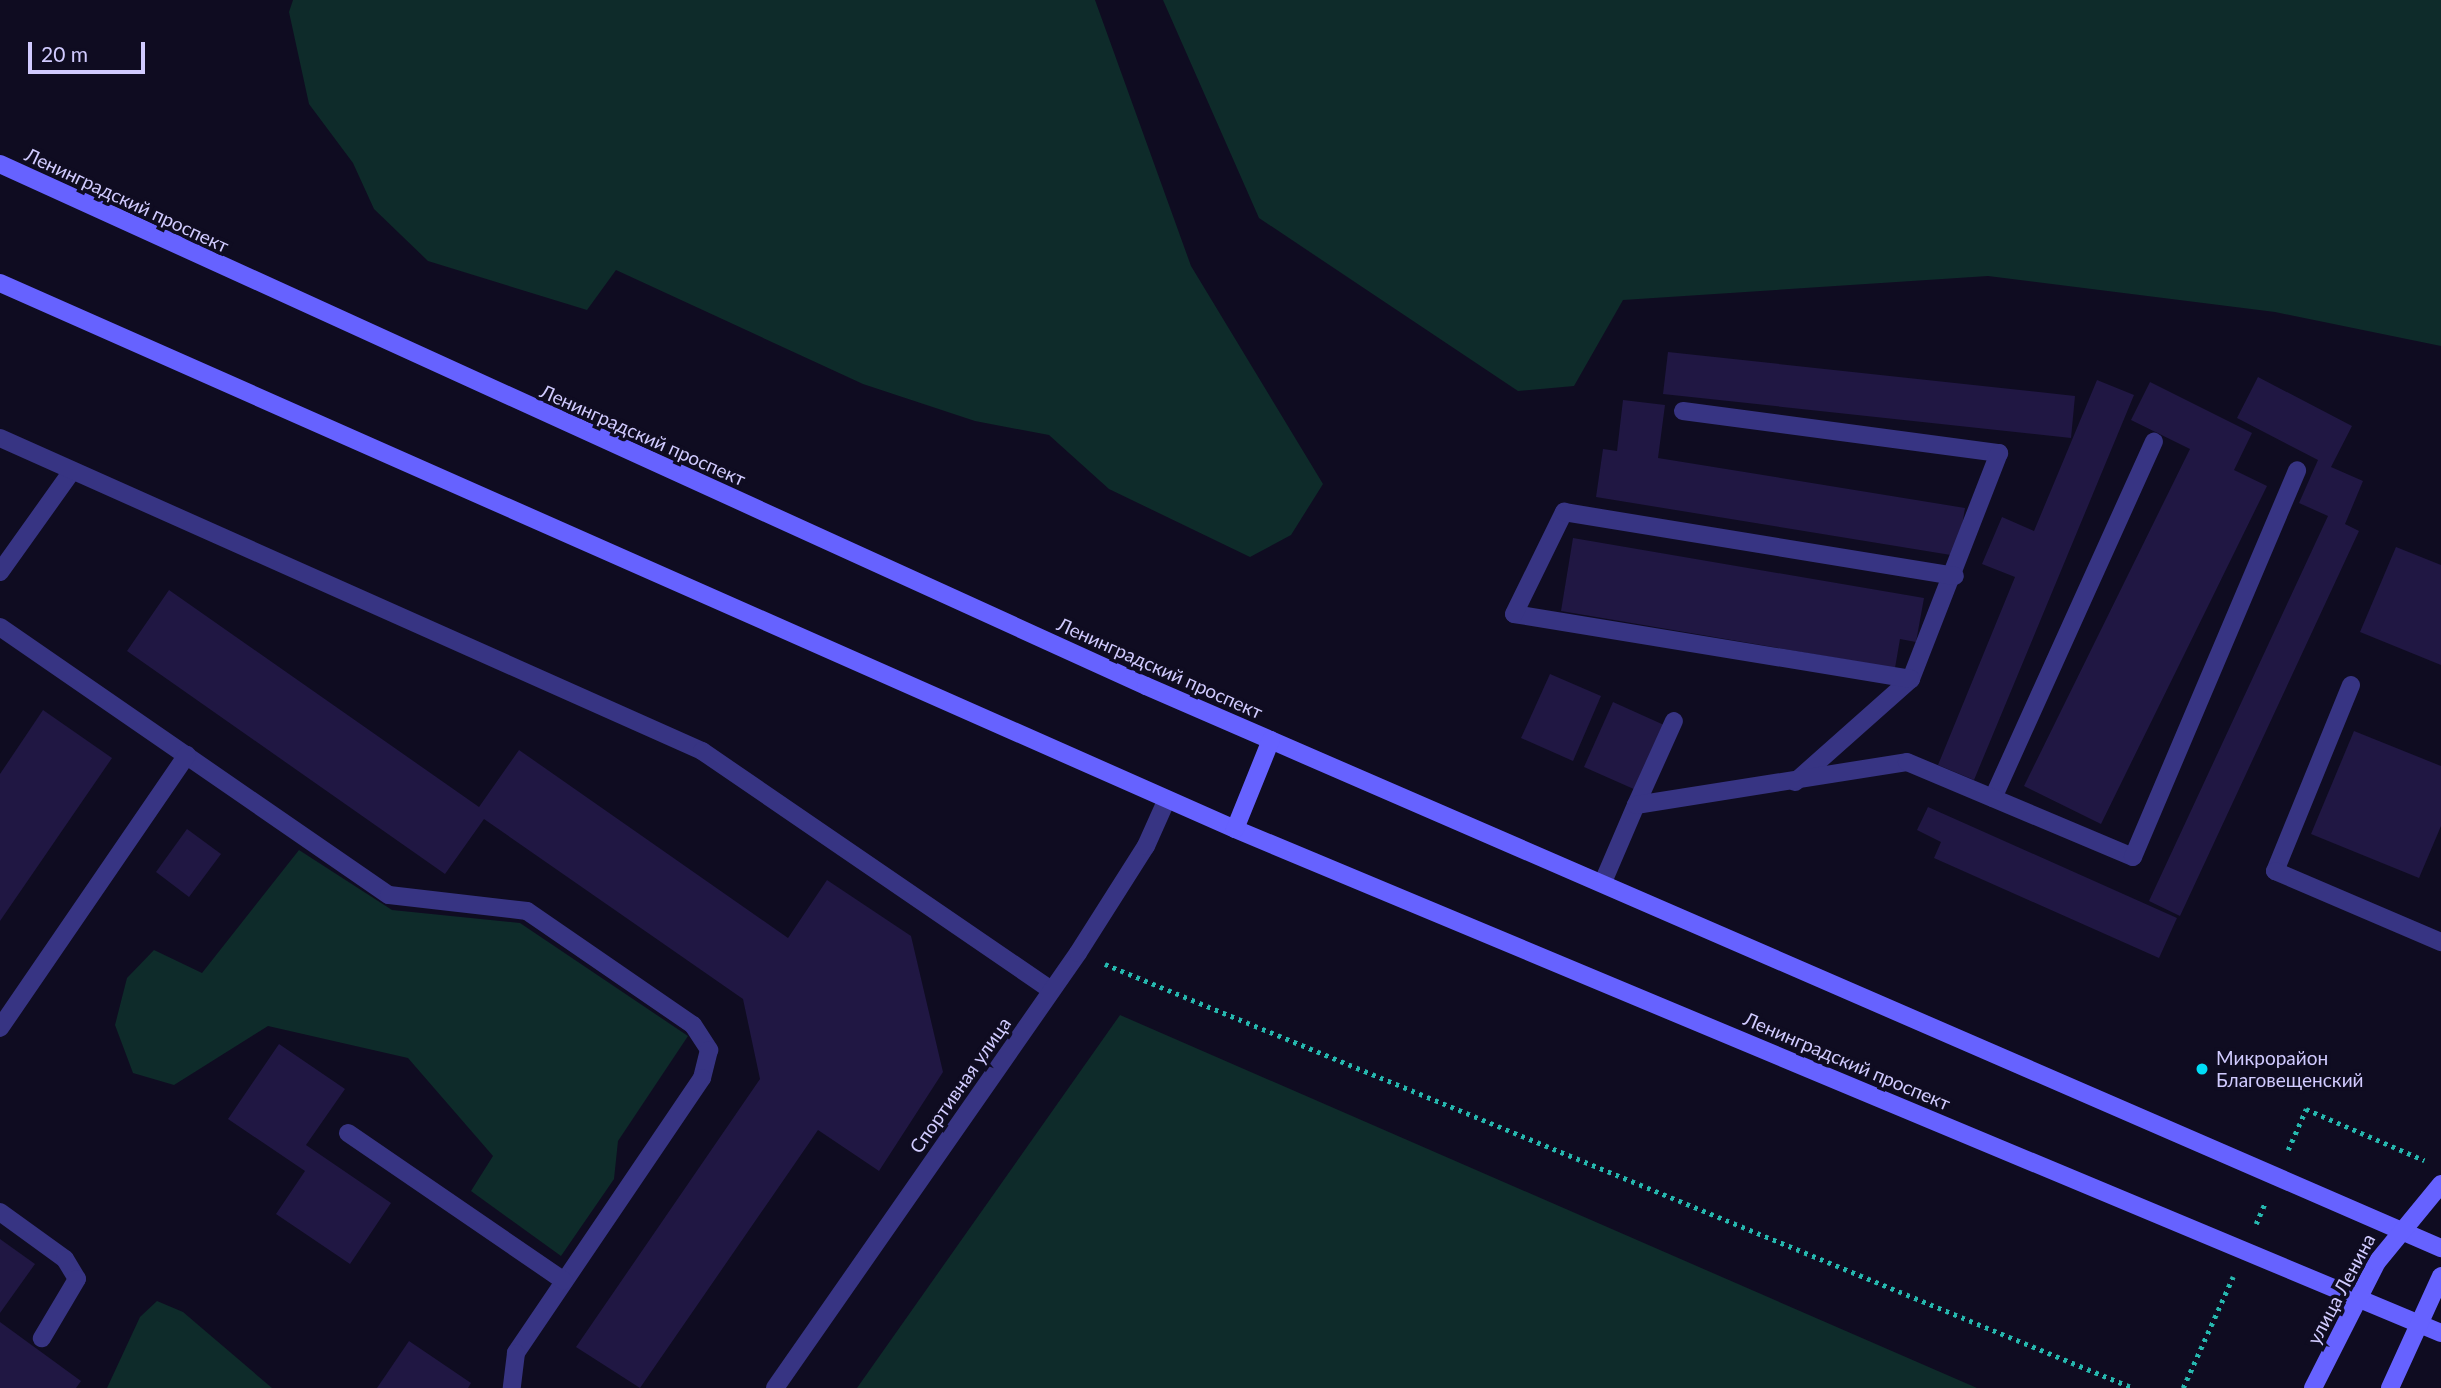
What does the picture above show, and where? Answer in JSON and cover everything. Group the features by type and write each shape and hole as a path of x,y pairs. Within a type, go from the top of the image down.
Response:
{"main road":[{"name":"Ленинградский проспект","path":"0,164 1271,740 2441,1248"},
{"name":"Ленинградский проспект","path":"0,283 1235,829 2441,1333"},
{"name":"Ленинградский проспект","path":"1235,829 1271,740"},
{"name":"улица Ленина","path":"2313,1388 2357,1296 2399,1229 2441,1184"},
{"path":"2390,1388 2441,1276"}],"street":[{"path":"1683,411 1999,453 1955,576 1911,679 1795,782"},
{"path":"0,438 702,751 1051,990"},
{"path":"1993,798 2154,442"},
{"path":"1636,805 1795,782 1907,762 2133,857 2297,470"},
{"path":"0,572 72,471"},
{"path":"1911,679 1514,614 1564,512 1955,576"},
{"path":"0,627 389,895 527,911 693,1025 709,1050 702,1079 516,1353 512,1388"},
{"path":"2351,685 2275,871 2441,942"},
{"path":"1603,883 1674,721"},
{"path":"0,1028 187,755"},
{"name":"Спортивная улица","path":"775,1388 1078,953 1146,846 1167,799"},
{"path":"348,1133 564,1281"},
{"path":"0,1212 65,1259 77,1279 42,1338"}],"path":[{"path":"1078,953 2133,1388"}],"green space":[{"path":"293,0 1095,0 1191,266 1323,484 1291,535 1250,557 1109,489 1049,435 975,421 863,384 616,270 587,310 428,261 374,209 353,163 309,104 289,12"},
{"path":"1163,0 2441,0 2441,346 2275,312 1988,276 1623,300 1574,386 1518,391 1259,218"},
{"path":"299,850 392,910 520,923 688,1036 618,1141 614,1179 561,1256 471,1191 493,1156 408,1058 268,1026 174,1085 133,1073 115,1025 127,978 154,950 202,973"},
{"path":"1120,1015 1977,1388 857,1388"},
{"path":"157,1301 183,1312 272,1388 107,1388 140,1317"}],"building":[{"path":"1668,352 2075,396 2071,438 1663,394"},
{"path":"2258,377 2352,426 2331,467 2363,481 2345,524 2359,531 2180,916 2149,901 2328,516 2299,503 2318,460 2237,418"},
{"path":"2097,380 2134,395 1974,780 1938,765 2015,577 1982,564 2002,517 2034,531"},
{"path":"2150,382 2252,433 2234,470 2267,486 2101,824 2024,786 2190,449 2131,420"},
{"path":"1623,400 1665,405 1658,458 1965,508 1957,556 1596,497 1603,449 1617,451"},
{"path":"1573,538 1924,598 1916,642 1900,639 1895,668 1561,611"},
{"path":"2396,547 2441,565 2441,665 2360,632"},
{"path":"169,590 479,807 519,750 788,938 827,880 911,936 943,1072 879,1171 818,1130 640,1388 576,1347 760,1079 743,999 484,819 445,874 127,651"},
{"path":"1550,674 1601,696 1573,761 1521,738"},
{"path":"1613,702 1664,725 1636,790 1584,767"},
{"path":"43,710 112,758 0,921 0,774"},
{"path":"2354,731 2441,766 2441,826 2419,878 2311,834"},
{"path":"1928,807 2177,918 2159,958 1934,858 1941,842 1917,830"},
{"path":"187,829 221,854 189,897 156,872"},
{"path":"279,1044 345,1089 306,1145 391,1203 350,1264 276,1214 305,1171 228,1119"},
{"path":"0,1239 35,1264 0,1313"},
{"path":"0,1322 81,1381 76,1388 0,1388"},
{"path":"409,1341 471,1383 468,1388 377,1388"}],"place":[{"name":"Микрорайон Благовещенский","path":"2202,1069"}]}
